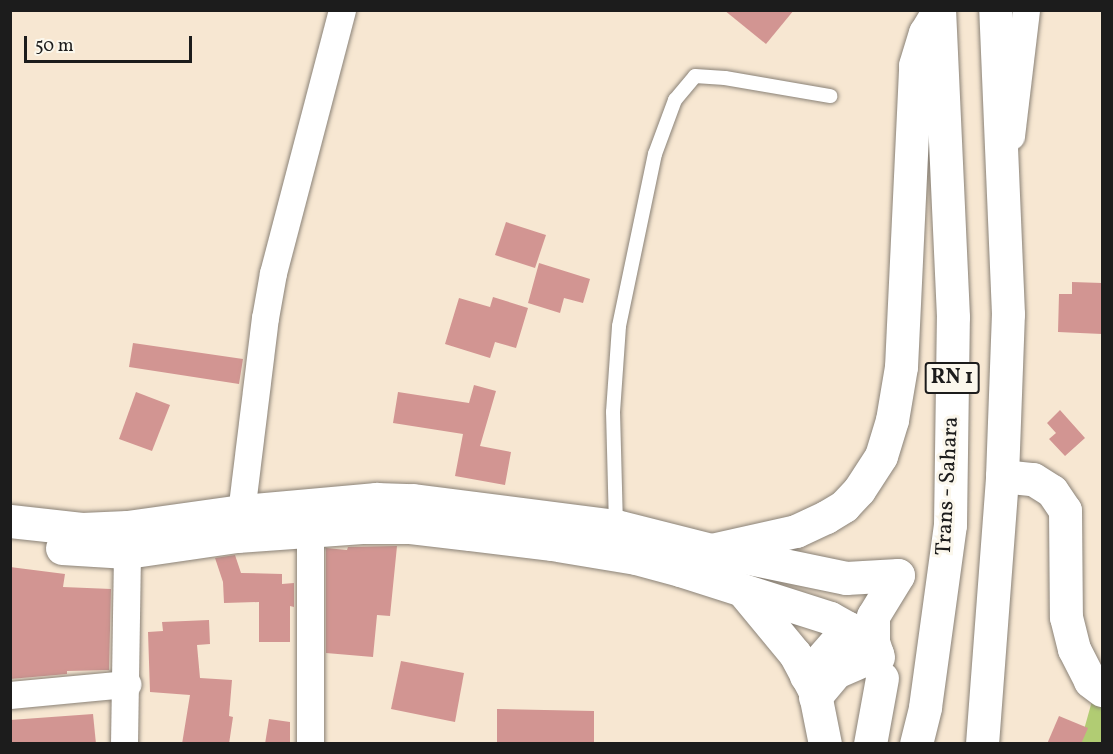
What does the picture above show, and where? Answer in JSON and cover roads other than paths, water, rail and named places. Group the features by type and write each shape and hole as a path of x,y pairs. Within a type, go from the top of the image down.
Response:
{"main road":[{"name":"RN 1","path":"982,744 1002,476 1008,314 994,10"},
{"path":"711,550 796,531 826,517 844,506 859,490 881,456 892,420 902,367 915,65 926,33 939,11"},
{"name":"Trans - Sahara","path":"916,744 925,707 950,525 953,317 939,11"},
{"path":"1002,476 1034,479 1052,491 1065,510 1066,617 1074,649 1090,681 1102,690"},
{"path":"10,541 86,551 127,552 240,523 376,499 413,500 616,526 711,550 846,578 898,575 873,616 870,650 870,744"},
{"path":"10,521 82,530 240,523 310,531 362,527 410,527 552,544 636,558 830,618 870,650"},
{"path":"742,590 795,654 811,687 825,744"},
{"path":"811,687 870,650"}],"street":[{"path":"240,523 258,369 273,273 342,10"},
{"path":"1004,191 1026,10"},
{"path":"310,531 310,744"},
{"path":"124,744 127,684 127,552"},
{"path":"10,695 127,684"}],"lane":[{"path":"616,526 613,412 619,326 655,154 675,100 695,76 725,78 830,96"}]}
